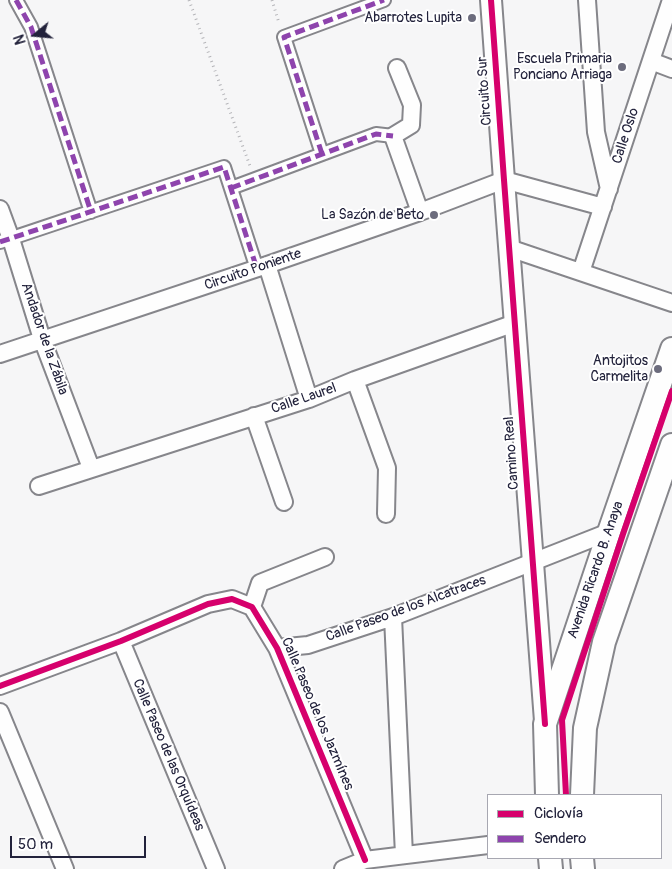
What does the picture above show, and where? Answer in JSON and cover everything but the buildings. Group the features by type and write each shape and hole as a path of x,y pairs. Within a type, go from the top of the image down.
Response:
{"main road":[{"name":"Avenida Ricardo B. Anaya","path":"548,794 545,724 672,349"},
{"path":"582,794 585,728 604,642 672,446"}],"street":[{"path":"16,0 32,27 91,212"},
{"path":"322,154 284,37 384,0"},
{"name":"Circuito Sur","path":"492,0 504,180"},
{"path":"587,0 596,132 609,189"},
{"name":"Calle Oslo","path":"582,272 671,0"},
{"path":"651,61 672,69"},
{"path":"231,188 376,134 394,136 411,125 412,105 397,68"},
{"path":"394,136 420,212"},
{"path":"6,240 224,167 309,399"},
{"path":"504,180 603,207"},
{"name":"Circuito Poniente","path":"0,354 262,267 420,212 504,180"},
{"name":"Camino Real","path":"504,180 545,724"},
{"name":"Andador de la Zábila","path":"0,209 6,240 91,468"},
{"path":"509,248 672,303"},
{"name":"Calle Laurel","path":"39,486 309,399 355,380 515,323"},
{"path":"355,380 388,468 386,514"},
{"path":"254,416 284,502"},
{"name":"Calle Paseo de los Alcatraces","path":"277,648 308,645 393,617 609,532"},
{"path":"0,686 121,641 208,604 232,599 252,607 260,583 325,557"},
{"name":"Calle Paseo de los Jazmínes","path":"252,607 277,648 366,860"},
{"path":"393,617 404,855"},
{"name":"Calle Paseo de las Orquídeas","path":"121,641 216,869"},
{"path":"0,712 65,869"},
{"path":"343,869 366,860 487,845"}],"path":[{"path":"189,0 255,178"},
{"path":"272,0 284,37"}],"marked path":[{"path":"16,0 31,27 91,212"},
{"path":"322,154 284,37 384,0"},
{"path":"231,188 376,134 393,136"},
{"path":"0,242 224,167 257,269"}],"cycle path":[{"path":"491,0 545,724"},
{"path":"566,794 562,720 672,391"},
{"path":"0,686 121,641 208,604 232,599 252,607 277,648 365,860"}],"place":[{"name":"Abarrotes Lupita","path":"472,18"},
{"name":"Escuela Primaria Ponciano Arriaga","path":"622,67"},
{"name":"La Sazón de Beto","path":"434,215"},
{"name":"Antojitos Carmelita","path":"658,369"}]}
